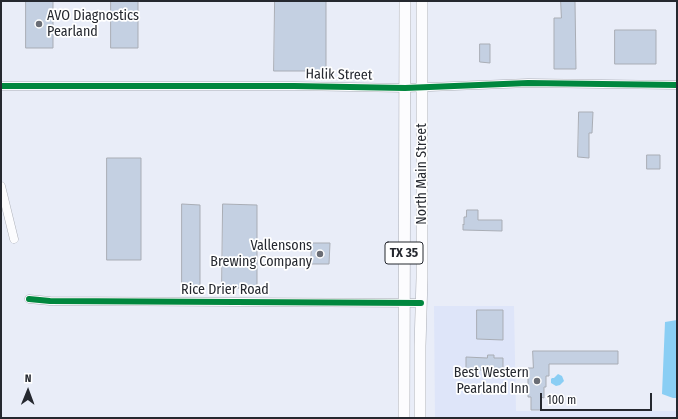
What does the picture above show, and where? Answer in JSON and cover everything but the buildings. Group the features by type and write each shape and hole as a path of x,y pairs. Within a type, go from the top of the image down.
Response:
{"main road":[{"name":"North Main Street","path":"404,418 405,1"},
{"name":"North Main Street","path":"420,418 422,278 422,1"}],"street":[{"name":"Halik Street","path":"1,86 294,86 405,88 528,83 677,85"},
{"path":"1,186 14,239"},
{"name":"Rice Drier Road","path":"29,299 50,301 421,303"}],"shaded area":[{"path":"434,306 514,306 516,411 677,411 677,418 435,418"}],"water":[{"path":"677,320 677,398 673,398 662,394 665,322"},
{"path":"558,374 562,376 564,381 560,385 556,386 551,383 551,379"}],"cycle path":[{"path":"1,86 294,86 405,88 528,83 677,85"},
{"path":"29,299 50,301 421,303"}],"place":[{"name":"AVO Diagnostics Pearland","path":"39,24"},
{"name":"Vallensons Brewing Company","path":"320,254"},
{"name":"Best Western Pearland Inn","path":"537,381"}]}
